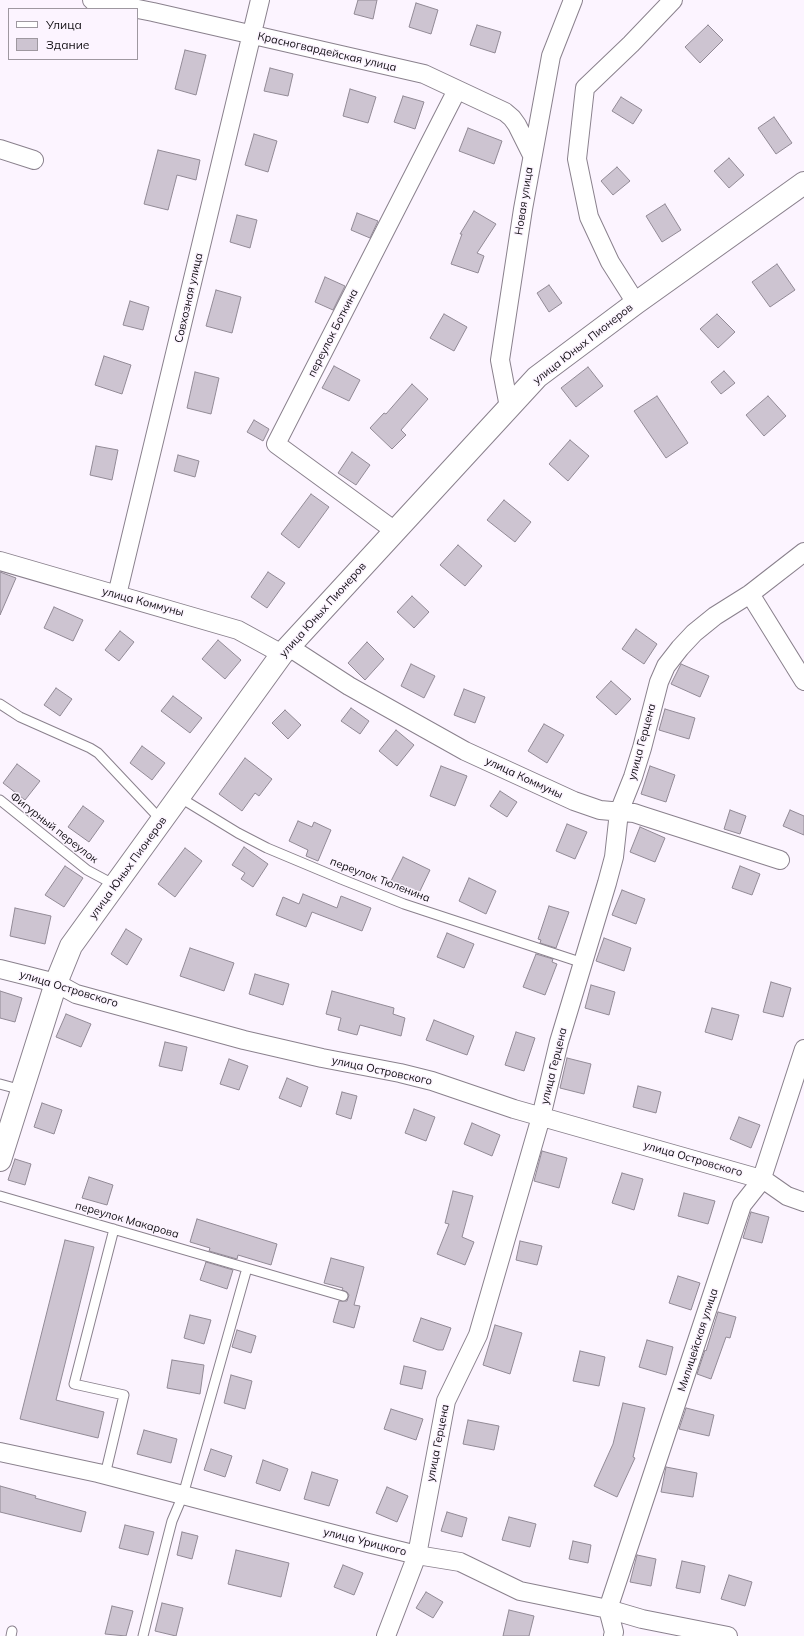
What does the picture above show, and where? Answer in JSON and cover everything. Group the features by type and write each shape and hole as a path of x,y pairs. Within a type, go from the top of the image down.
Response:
{"main road":[{"name":"улица Юных Пионеров","path":"0,1160 56,983 71,946 286,650 537,377 636,303 804,183"}],"street":[{"name":"Красногвардейская улица","path":"92,0 129,8"},
{"name":"Совхозная улица","path":"117,595 260,0"},
{"name":"Новая улица","path":"509,407 500,360 532,155 551,56 573,0"},
{"path":"636,303 610,262 589,217 577,159 585,88 673,0"},
{"name":"Красногвардейская улица","path":"138,10 424,74 505,112 512,118 526,140 532,155"},
{"name":"переулок Боткина","path":"395,531 276,444 457,90"},
{"path":"0,149 34,160"},
{"name":"улица Герцена","path":"386,1636 417,1555 446,1401 478,1335 541,1117 559,1042 614,857 619,812 634,777 659,682 666,666 694,633 715,616 750,594 804,552"},
{"name":"улица Коммуны","path":"0,561 238,630 286,650 466,751 590,808 643,816 780,860"},
{"path":"750,594 804,681"},
{"name":"улица Островского","path":"0,969 56,983 76,994 244,1040 322,1058 413,1076 541,1117 754,1177 771,1184 787,1196 804,1202"},
{"name":"Милицейская улица","path":"608,1609 742,1205 762,1181 804,1048"},
{"name":"улица Урицкого","path":"0,1452 105,1475 417,1555 460,1562 520,1591 608,1609 642,1619 728,1636"},
{"path":"608,1609 614,1632 613,1636"}],"lane":[{"path":"0,704 20,717 98,753 162,821"},
{"name":"переулок Тюленина","path":"179,797 238,834 267,848 341,879 404,904 583,963"},
{"name":"Фигурный переулок","path":"0,800 87,870 115,885"},
{"path":"0,1084 22,1090"},
{"name":"переулок Макарова","path":"0,1196 343,1296"},
{"path":"105,1475 124,1395 74,1384 114,1229"},
{"path":"144,1636 172,1521 183,1495 247,1268"}],"building":[{"path":"358,0 377,0 373,19 354,14"},
{"path":"416,3 438,10 431,34 409,27"},
{"path":"477,25 501,32 495,53 470,45"},
{"path":"708,25 723,40 700,63 685,47"},
{"path":"185,50 206,55 196,95 175,89"},
{"path":"270,68 293,74 288,96 264,91"},
{"path":"350,89 376,97 368,123 343,116"},
{"path":"403,96 424,102 415,129 394,122"},
{"path":"621,97 642,110 633,124 612,111"},
{"path":"774,117 792,143 776,154 758,128"},
{"path":"468,128 502,141 494,164 459,151"},
{"path":"254,134 277,141 268,172 245,165"},
{"path":"158,150 200,160 196,180 177,175 168,210 144,204"},
{"path":"729,158 744,175 729,188 714,171"},
{"path":"617,167 630,181 613,195 601,181"},
{"path":"665,204 681,230 662,242 646,216"},
{"path":"474,211 496,224 477,253 484,256 478,273 451,264 462,234 460,234"},
{"path":"357,213 378,221 370,238 351,230"},
{"path":"237,215 257,220 250,248 230,242"},
{"path":"777,264 795,290 770,307 752,282"},
{"path":"325,277 345,286 333,310 315,302"},
{"path":"549,285 562,303 549,312 537,293"},
{"path":"216,290 241,297 232,333 206,326"},
{"path":"130,301 149,307 143,330 123,325"},
{"path":"444,314 467,327 454,351 430,338"},
{"path":"717,314 735,332 718,348 700,329"},
{"path":"104,356 131,365 122,394 95,385"},
{"path":"334,366 360,380 349,401 322,388"},
{"path":"588,367 603,386 576,407 561,388"},
{"path":"724,371 735,383 721,394 711,382"},
{"path":"195,372 219,378 211,414 187,408"},
{"path":"412,384 428,399 401,430 406,435 392,449 370,428 384,413 386,414"},
{"path":"657,396 688,443 666,458 634,411"},
{"path":"768,396 786,416 764,436 746,415"},
{"path":"254,420 269,429 263,441 247,432"},
{"path":"570,440 589,456 568,481 549,464"},
{"path":"96,446 118,450 112,480 90,475"},
{"path":"352,452 370,465 356,485 338,473"},
{"path":"178,455 199,461 195,477 174,471"},
{"path":"311,494 329,507 299,548 281,534"},
{"path":"504,500 531,522 515,542 487,520"},
{"path":"458,545 482,566 465,586 440,565"},
{"path":"0,572 16,578 0,615"},
{"path":"268,572 285,583 267,608 251,597"},
{"path":"412,596 429,612 414,628 397,612"},
{"path":"54,607 83,620 73,641 44,628"},
{"path":"636,629 657,644 644,664 622,649"},
{"path":"120,631 134,642 119,661 105,650"},
{"path":"218,640 241,660 225,679 202,659"},
{"path":"367,642 384,659 365,680 348,663"},
{"path":"411,664 435,676 424,698 401,686"},
{"path":"681,664 709,676 700,697 671,684"},
{"path":"611,681 631,699 616,715 596,697"},
{"path":"56,688 72,699 60,716 44,705"},
{"path":"464,689 485,697 475,723 454,715"},
{"path":"173,696 202,718 190,733 161,711"},
{"path":"351,708 369,721 360,734 341,721"},
{"path":"665,709 695,718 689,739 659,730"},
{"path":"285,710 301,725 288,739 272,723"},
{"path":"544,724 564,735 547,763 528,751"},
{"path":"396,730 414,745 397,766 379,751"},
{"path":"142,746 165,763 152,780 130,763"},
{"path":"245,758 272,779 259,796 255,793 242,811 219,794"},
{"path":"17,764 40,781 25,800 3,783"},
{"path":"441,766 467,776 455,806 430,796"},
{"path":"650,766 675,775 666,802 641,794"},
{"path":"500,791 517,802 507,817 490,806"},
{"path":"83,806 104,821 89,842 68,827"},
{"path":"730,810 746,816 740,834 724,829"},
{"path":"790,810 804,816 804,835 783,826"},
{"path":"298,821 312,827 314,822 331,830 318,861 306,856 308,850 289,841"},
{"path":"567,824 587,832 575,859 556,851"},
{"path":"640,827 665,838 655,862 630,852"},
{"path":"244,847 268,864 253,887 241,879 245,873 232,865"},
{"path":"185,848 202,861 175,897 158,884"},
{"path":"403,857 430,870 418,895 391,881"},
{"path":"65,866 83,878 64,907 45,895"},
{"path":"740,866 760,874 752,895 732,888"},
{"path":"469,878 496,891 486,914 459,901"},
{"path":"622,890 645,899 636,924 612,915"},
{"path":"303,894 337,908 341,896 371,908 362,931 312,912 306,927 276,915 283,897 299,904"},
{"path":"549,906 569,912 556,948 540,943 541,940 538,939"},
{"path":"15,908 51,916 45,944 10,936"},
{"path":"126,929 142,939 127,965 111,954"},
{"path":"447,933 474,944 464,968 437,957"},
{"path":"604,938 631,948 624,971 596,961"},
{"path":"190,948 234,963 224,991 180,976"},
{"path":"536,954 553,959 552,962 557,964 545,995 523,987"},
{"path":"255,974 289,984 283,1005 249,994"},
{"path":"771,982 791,988 783,1017 763,1012"},
{"path":"591,985 615,992 609,1015 585,1008"},
{"path":"0,991 22,998 15,1022 0,1018"},
{"path":"332,991 394,1008 393,1014 405,1018 401,1036 360,1025 357,1035 338,1030 341,1018 326,1014"},
{"path":"712,1008 739,1015 732,1040 705,1032"},
{"path":"66,1014 91,1024 81,1047 56,1037"},
{"path":"434,1020 474,1036 467,1055 426,1040"},
{"path":"516,1032 535,1038 524,1071 505,1065"},
{"path":"165,1042 187,1047 182,1071 159,1066"},
{"path":"567,1058 591,1064 584,1094 560,1088"},
{"path":"229,1059 248,1066 239,1090 220,1084"},
{"path":"287,1078 308,1087 301,1107 279,1098"},
{"path":"638,1086 661,1092 656,1113 633,1107"},
{"path":"342,1092 357,1096 351,1119 336,1114"},
{"path":"42,1103 62,1110 54,1134 34,1127"},
{"path":"414,1109 435,1117 426,1141 405,1133"},
{"path":"739,1117 760,1125 751,1148 730,1139"},
{"path":"472,1123 500,1135 492,1156 464,1144"},
{"path":"542,1151 567,1158 559,1188 534,1181"},
{"path":"15,1159 31,1164 25,1185 8,1180"},
{"path":"622,1173 643,1179 634,1210 612,1203"},
{"path":"89,1177 113,1185 107,1205 82,1198"},
{"path":"453,1191 473,1196 462,1237 474,1242 465,1265 437,1254 449,1224 445,1223"},
{"path":"684,1193 715,1201 708,1224 678,1216"},
{"path":"751,1212 769,1217 762,1243 743,1238"},
{"path":"197,1219 277,1244 271,1265 238,1255 237,1259 209,1251 210,1248 190,1242"},
{"path":"65,1240 94,1247 56,1400 104,1412 98,1438 20,1419"},
{"path":"520,1241 542,1246 537,1265 516,1260"},
{"path":"331,1258 364,1267 354,1305 360,1306 354,1328 333,1322 339,1301 347,1301 349,1295 347,1292 342,1290 343,1288 324,1283"},
{"path":"206,1262 233,1270 227,1289 200,1280"},
{"path":"678,1276 700,1283 691,1310 669,1303"},
{"path":"718,1312 736,1317 730,1338 726,1337 711,1379 697,1374"},
{"path":"190,1315 211,1320 204,1344 184,1338"},
{"path":"421,1318 451,1328 443,1350 438,1350 413,1341"},
{"path":"495,1325 522,1333 510,1374 483,1365"},
{"path":"237,1330 256,1336 251,1353 232,1347"},
{"path":"647,1340 673,1347 666,1375 639,1367"},
{"path":"580,1351 605,1357 599,1386 573,1381"},
{"path":"172,1360 204,1365 200,1394 167,1388"},
{"path":"404,1366 426,1371 422,1389 400,1384"},
{"path":"231,1375 252,1381 245,1409 224,1403"},
{"path":"623,1403 645,1408 633,1457 635,1458 617,1497 594,1486 613,1444"},
{"path":"686,1408 714,1415 709,1436 679,1429"},
{"path":"391,1409 423,1419 416,1440 384,1429"},
{"path":"468,1420 499,1426 494,1450 463,1444"},
{"path":"144,1430 177,1439 171,1463 137,1454"},
{"path":"211,1449 232,1456 225,1477 204,1470"},
{"path":"263,1460 288,1469 280,1491 256,1483"},
{"path":"666,1467 697,1473 693,1497 661,1492"},
{"path":"312,1472 338,1480 329,1506 304,1499"},
{"path":"0,1486 36,1496 35,1498 86,1512 81,1532 0,1512"},
{"path":"387,1487 408,1496 397,1522 376,1513"},
{"path":"447,1512 467,1518 462,1537 441,1531"},
{"path":"509,1517 536,1524 530,1547 502,1540"},
{"path":"125,1525 154,1532 148,1555 119,1548"},
{"path":"182,1532 198,1536 192,1559 177,1555"},
{"path":"573,1541 591,1545 588,1563 569,1559"},
{"path":"236,1550 289,1563 281,1597 228,1584"},
{"path":"637,1555 656,1559 651,1586 630,1582"},
{"path":"682,1561 705,1566 700,1593 676,1588"},
{"path":"343,1565 363,1573 354,1595 334,1587"},
{"path":"729,1575 752,1582 745,1606 721,1599"},
{"path":"426,1592 443,1602 433,1618 416,1608"},
{"path":"162,1603 183,1608 176,1636 155,1631"},
{"path":"112,1606 133,1611 126,1636 105,1634"},
{"path":"509,1610 534,1616 529,1636 503,1636"}]}
